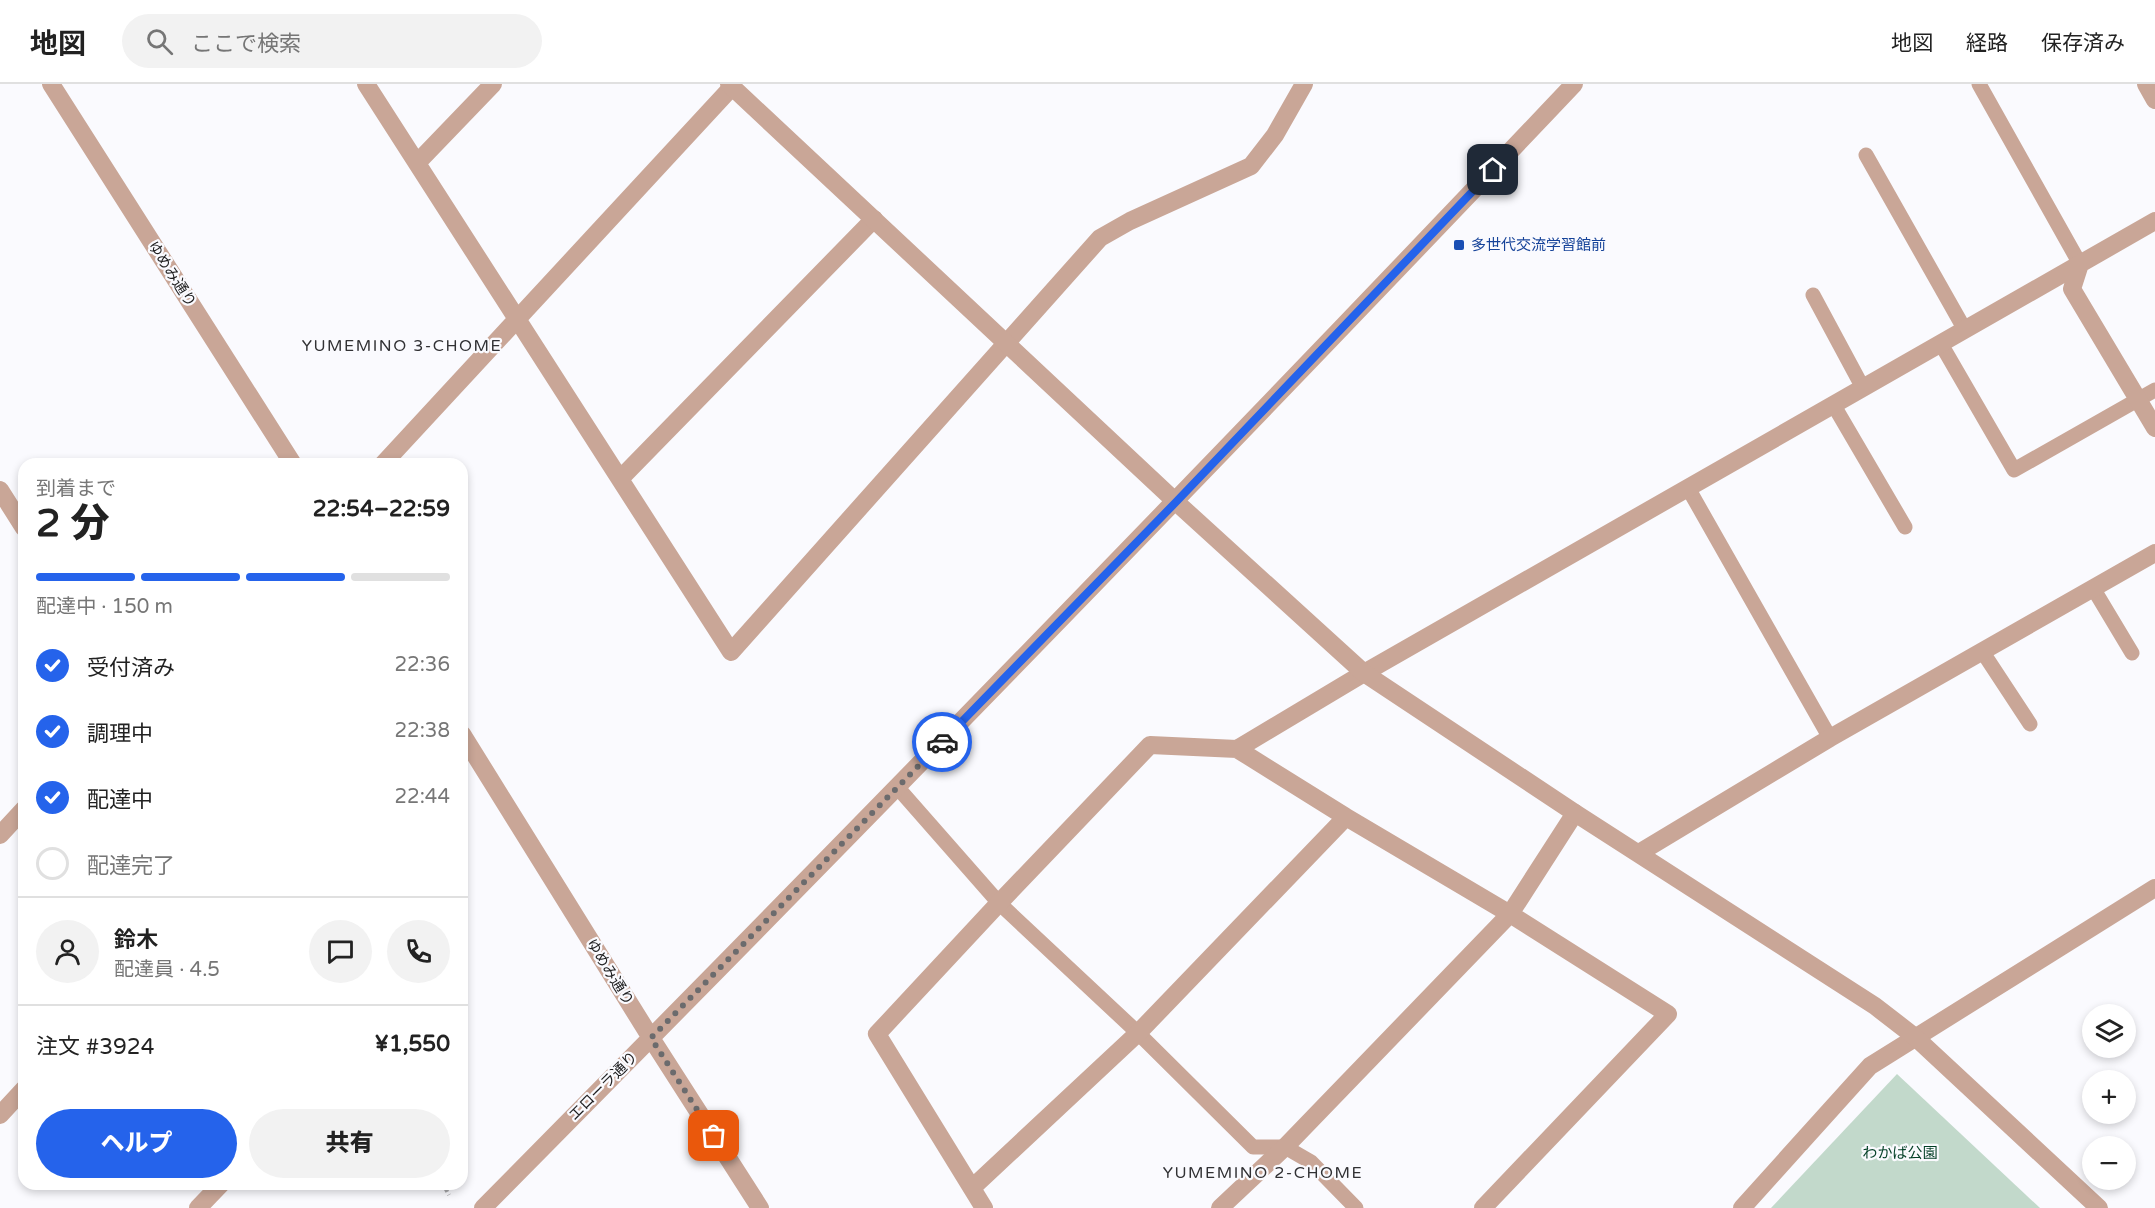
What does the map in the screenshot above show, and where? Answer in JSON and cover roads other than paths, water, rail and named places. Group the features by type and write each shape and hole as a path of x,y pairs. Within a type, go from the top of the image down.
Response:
{"street":[{"name":"ゆめみ通り","path":"51,84 289,458"},
{"path":"366,84 731,652 1100,238 1130,220 1251,166 1275,135 1304,84"},
{"path":"417,163 493,84"},
{"name":"エローラ通り","path":"483,1208 898,788 1176,502 1574,84"},
{"path":"389,458 731,85 1176,502 1364,673 1575,813 1875,1006 1915,1037 2099,1208"},
{"path":"620,479 874,219"},
{"path":"1237,749 1364,673 2155,221"},
{"path":"2080,264 2072,289 2155,428"},
{"path":"3,501 18,520"},
{"path":"1639,853 1830,738 2155,553"},
{"name":"ゆめみ通り","path":"468,744 760,1208"},
{"path":"984,1208 877,1034 1150,746 1237,749 1346,817 1510,914 1668,1014 1483,1208"},
{"path":"1220,1208 1285,1147 1510,914 1575,813"},
{"path":"0,835 18,816"},
{"path":"972,1188 1138,1033 1346,817"},
{"path":"1742,1208 1870,1066 2155,888"},
{"path":"0,1115 18,1096"},
{"path":"198,1208 215,1190"}],"lane":[{"path":"1979,84 2080,264"},
{"path":"1866,154 1965,330"},
{"path":"1813,295 1863,388"},
{"path":"1941,344 2013,470 2155,390"},
{"path":"1833,404 1905,527"},
{"path":"1688,488 1830,738"},
{"path":"2092,588 2132,653"},
{"path":"1982,651 2030,724"},
{"path":"898,788 999,903 1138,1033 1253,1147 1285,1147 1311,1162 1356,1208"}],"place":[{"name":"多世代交流学習館前","path":"1459,245"}],"district":[{"name":"YUMEMINO 3-CHOME","path":"402,345"},
{"name":"YUMEMINO 2-CHOME","path":"1263,1172"}],"park label":[{"name":"わかば公園","path":"1900,1153"}]}
